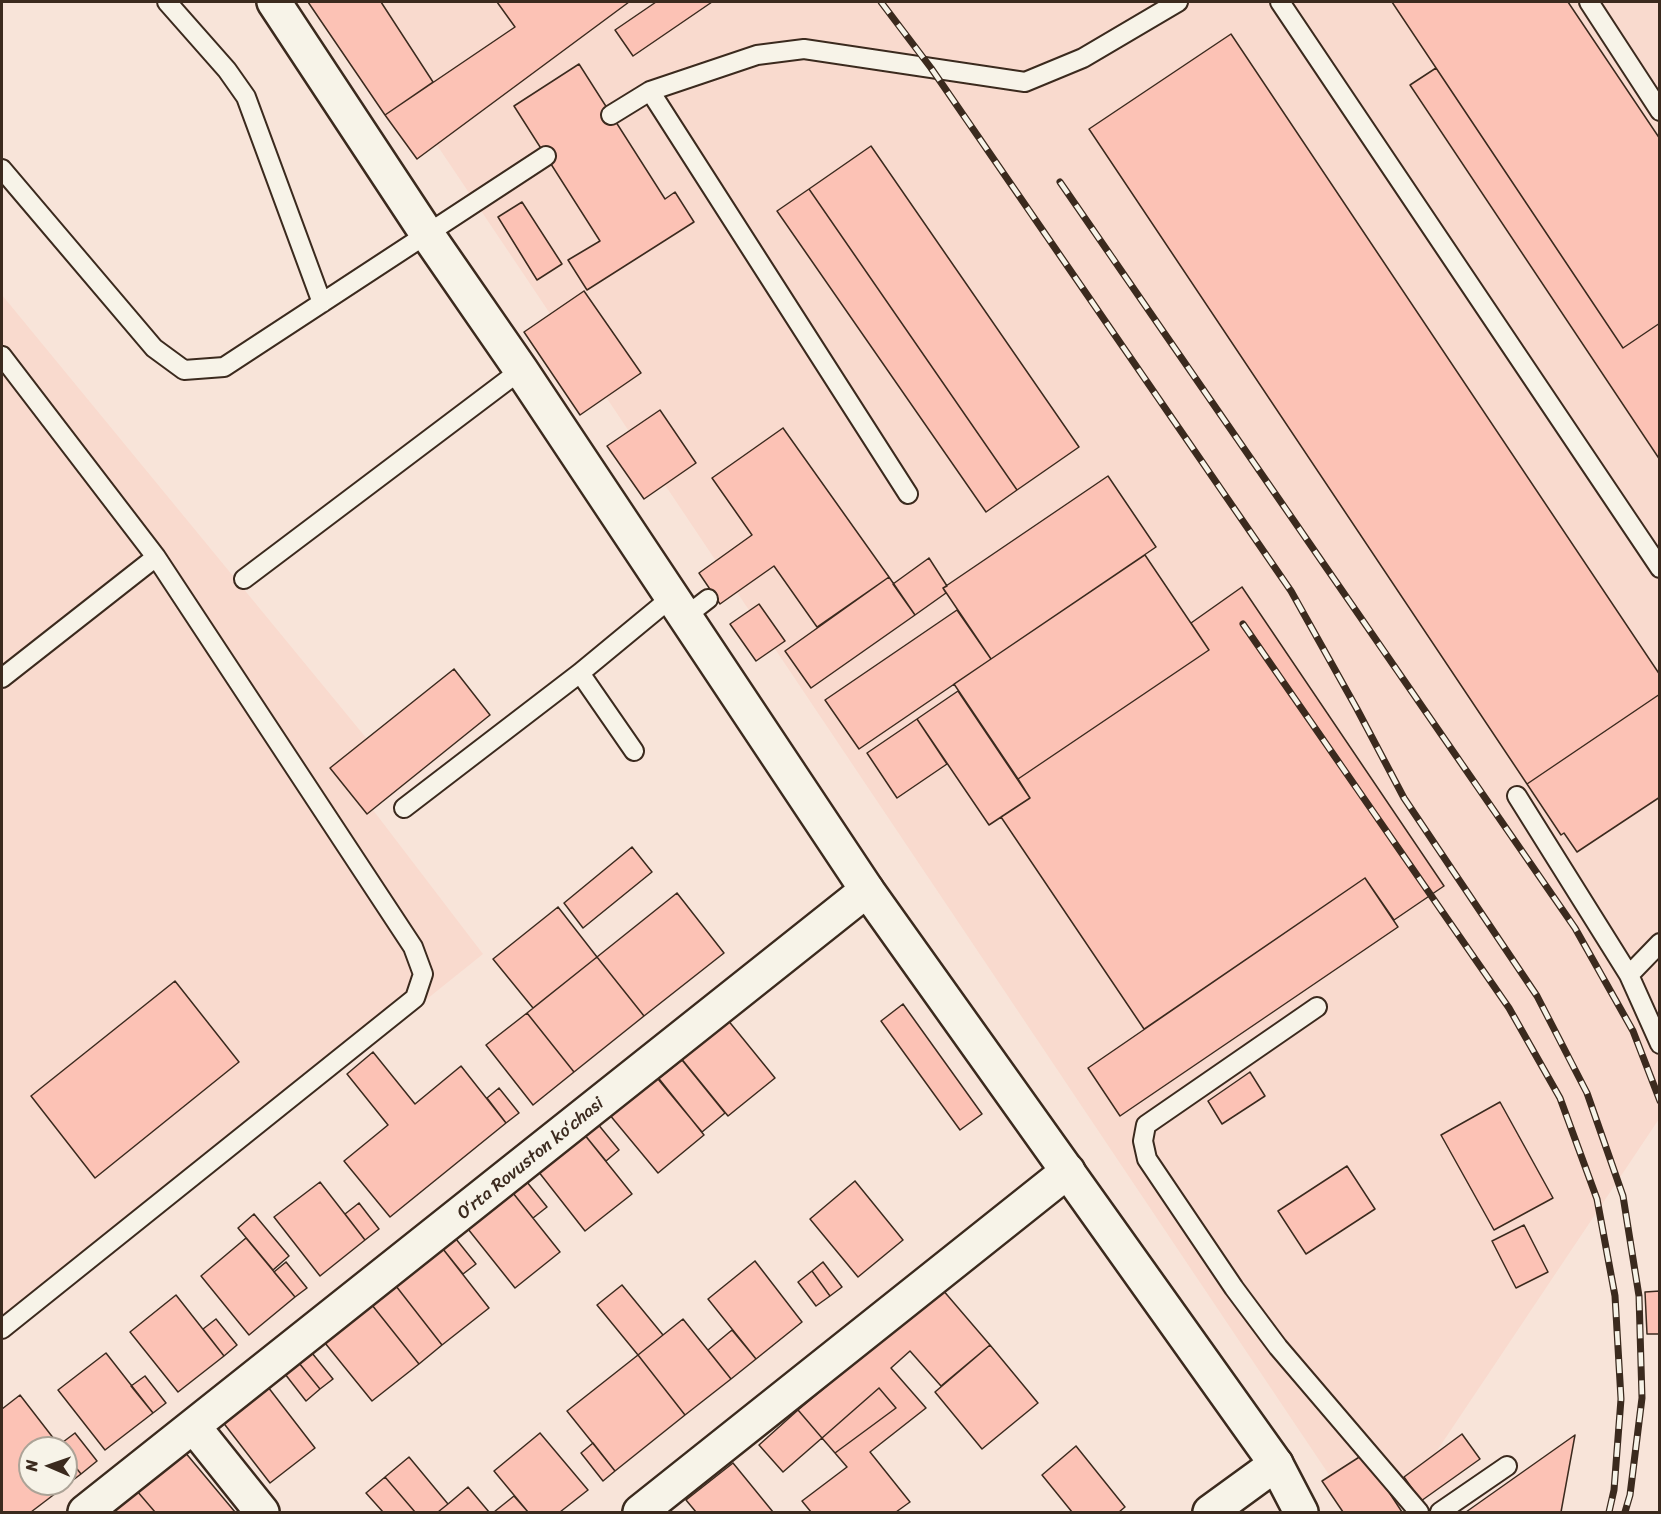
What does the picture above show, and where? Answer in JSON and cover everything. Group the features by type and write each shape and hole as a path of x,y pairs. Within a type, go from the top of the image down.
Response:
{"street":[{"path":"274,2 427,234 521,370 689,604 867,890 1275,1464 1301,1512"},
{"name":"Oʻrta Rovuston koʻchasi","path":"85,1512 867,890"},
{"path":"640,1512 1068,1171"},
{"path":"194,1427 262,1512"},
{"path":"1210,1512 1275,1464"}],"lane":[{"path":"167,2 227,70 246,97 322,303"},
{"path":"611,115 650,91 757,55 804,49 1025,82 1083,58 1178,2"},
{"path":"1280,2 1659,568"},
{"path":"1589,2 1659,111"},
{"path":"650,91 908,494"},
{"path":"2,169 154,348 184,370 224,367 546,156"},
{"path":"2,356 156,557 413,947 423,974 415,998 2,1329"},
{"path":"244,579 521,370"},
{"path":"2,678 156,557"},
{"path":"404,808 580,673 689,604"},
{"path":"580,673 634,751"},
{"path":"1517,796 1629,975 1659,1044"},
{"path":"1629,975 1659,943"},
{"path":"1317,1007 1146,1125 1143,1141 1147,1159 1234,1288 1278,1347 1419,1512"},
{"path":"1440,1512 1507,1466"}],"shaded area":[{"path":"341,2 1659,2 1659,1119 1396,1512 1354,1512"},
{"path":"2,295 367,739 367,814 373,810 483,954 2,1340"}],"building":[{"path":"308,2 381,2 433,82 385,115"},
{"path":"497,2 629,2 417,159 385,115 515,27"},
{"path":"656,2 712,2 633,56 615,30"},
{"path":"1392,2 1568,2 1660,139 1660,323 1623,348"},
{"path":"1231,34 1660,675 1660,694 1527,784 1089,129"},
{"path":"579,64 665,199 675,192 694,222 587,290 568,260 600,241 514,106"},
{"path":"1436,68 1623,348 1660,323 1660,460 1410,85"},
{"path":"871,146 1079,447 1017,490 809,189"},
{"path":"809,189 1017,490 986,512 777,211"},
{"path":"522,202 562,264 537,280 498,217"},
{"path":"584,291 641,373 580,415 524,332"},
{"path":"660,410 696,463 644,499 607,446"},
{"path":"783,428 889,577 817,627 774,566 720,604 699,573 752,535 712,478"},
{"path":"1108,476 1156,547 991,659 943,588"},
{"path":"1145,555 1209,650 1018,779 954,684"},
{"path":"929,558 947,586 943,588 946,593 915,615 893,584"},
{"path":"889,577 915,615 811,688 785,651"},
{"path":"1242,587 1444,886 1394,920 1365,878 1144,1029 1001,817 1030,798 1018,779 1209,650 1191,623"},
{"path":"759,604 785,641 756,661 730,624"},
{"path":"957,610 991,659 859,749 825,700"},
{"path":"454,669 490,715 367,814 330,768"},
{"path":"958,691 1030,798 989,825 917,719"},
{"path":"1660,694 1660,797 1577,852 1564,833 1561,835 1527,784"},
{"path":"917,719 947,764 897,798 867,753"},
{"path":"632,847 652,872 583,928 564,903"},
{"path":"1365,878 1398,927 1120,1116 1088,1068"},
{"path":"677,893 724,953 644,1016 597,957"},
{"path":"558,907 597,957 533,1008 493,959"},
{"path":"597,957 644,1016 574,1072 527,1013"},
{"path":"175,981 239,1062 95,1178 31,1096"},
{"path":"903,1004 982,1114 960,1130 881,1021"},
{"path":"527,1013 574,1072 533,1105 486,1045"},
{"path":"727,1019 775,1078 728,1116 680,1057"},
{"path":"373,1052 415,1104 461,1066 506,1123 390,1217 344,1161 388,1125 347,1074"},
{"path":"682,1060 725,1113 702,1132 658,1079"},
{"path":"1250,1072 1265,1096 1222,1124 1208,1101"},
{"path":"656,1075 704,1135 658,1173 609,1114"},
{"path":"499,1088 519,1113 506,1123 487,1098"},
{"path":"1500,1102 1553,1198 1494,1230 1441,1135"},
{"path":"597,1123 619,1150 606,1161 584,1134"},
{"path":"584,1134 632,1194 585,1231 538,1171"},
{"path":"1347,1166 1375,1209 1306,1254 1278,1211"},
{"path":"855,1181 903,1240 858,1277 810,1219"},
{"path":"320,1182 365,1240 320,1276 274,1217"},
{"path":"527,1182 547,1207 533,1218 513,1193"},
{"path":"513,1193 560,1252 515,1288 468,1229"},
{"path":"359,1203 379,1229 365,1240 345,1214"},
{"path":"254,1214 289,1256 273,1270 238,1228"},
{"path":"1524,1225 1548,1272 1516,1288 1492,1241"},
{"path":"246,1238 295,1297 249,1335 201,1276"},
{"path":"456,1239 476,1264 463,1274 443,1249"},
{"path":"443,1249 489,1308 442,1345 396,1286"},
{"path":"755,1261 802,1322 756,1359 708,1299"},
{"path":"286,1262 307,1288 295,1297 274,1272"},
{"path":"823,1262 842,1287 830,1296 812,1271"},
{"path":"812,1271 830,1296 816,1306 798,1282"},
{"path":"622,1285 663,1335 638,1355 597,1305"},
{"path":"396,1286 442,1345 419,1364 372,1305"},
{"path":"942,1289 990,1345 941,1386 910,1351 891,1368 926,1408 870,1452 910,1502 896,1512 811,1512 802,1501 847,1467 835,1453 896,1408 879,1388 822,1438 798,1410"},
{"path":"1660,1291 1660,1334 1647,1334 1645,1292"},
{"path":"176,1295 224,1356 178,1392 130,1332"},
{"path":"372,1305 419,1364 372,1401 325,1343"},
{"path":"216,1319 237,1345 224,1356 203,1329"},
{"path":"683,1319 731,1379 685,1415 638,1355"},
{"path":"732,1330 756,1359 731,1379 708,1350"},
{"path":"990,1345 1038,1403 982,1449 935,1392"},
{"path":"106,1353 153,1413 105,1450 58,1390"},
{"path":"312,1353 333,1379 320,1389 299,1363"},
{"path":"638,1355 685,1415 615,1471 567,1411"},
{"path":"299,1363 320,1389 306,1401 285,1374"},
{"path":"145,1376 166,1403 153,1413 131,1386"},
{"path":"268,1387 315,1448 270,1483 222,1421"},
{"path":"879,1388 896,1408 835,1453 822,1438"},
{"path":"20,1395 52,1436 18,1436 18,1496 52,1496 31,1512 2,1512 2,1409"},
{"path":"798,1410 822,1438 783,1472 759,1445"},
{"path":"540,1433 588,1490 560,1512 528,1512 494,1471"},
{"path":"1462,1434 1480,1459 1421,1501 1404,1477"},
{"path":"1575,1435 1561,1512 1466,1512"},
{"path":"78,1437 97,1461 81,1474 78,1470"},
{"path":"593,1443 615,1471 603,1481 581,1453"},
{"path":"1076,1446 1125,1507 1119,1512 1072,1512 1042,1475"},
{"path":"184,1451 235,1512 155,1512 137,1491"},
{"path":"1364,1454 1402,1512 1343,1512 1322,1481"},
{"path":"409,1457 448,1504 438,1512 415,1512 385,1477"},
{"path":"733,1463 773,1512 696,1512 686,1500"},
{"path":"385,1477 415,1512 383,1512 366,1493"},
{"path":"468,1487 489,1512 438,1512 448,1504"},
{"path":"137,1491 155,1512 110,1512"},
{"path":"514,1496 528,1512 494,1512"}],"railway":[{"path":"881,2 931,68 1291,591 1404,798 1537,996 1587,1093 1623,1196 1639,1296 1642,1398 1630,1495 1625,1512"},
{"path":"1060,182 1575,928 1633,1031 1660,1101"},
{"path":"1243,624 1509,1008 1560,1098 1597,1199 1615,1296 1621,1399 1614,1490 1609,1512"}]}
